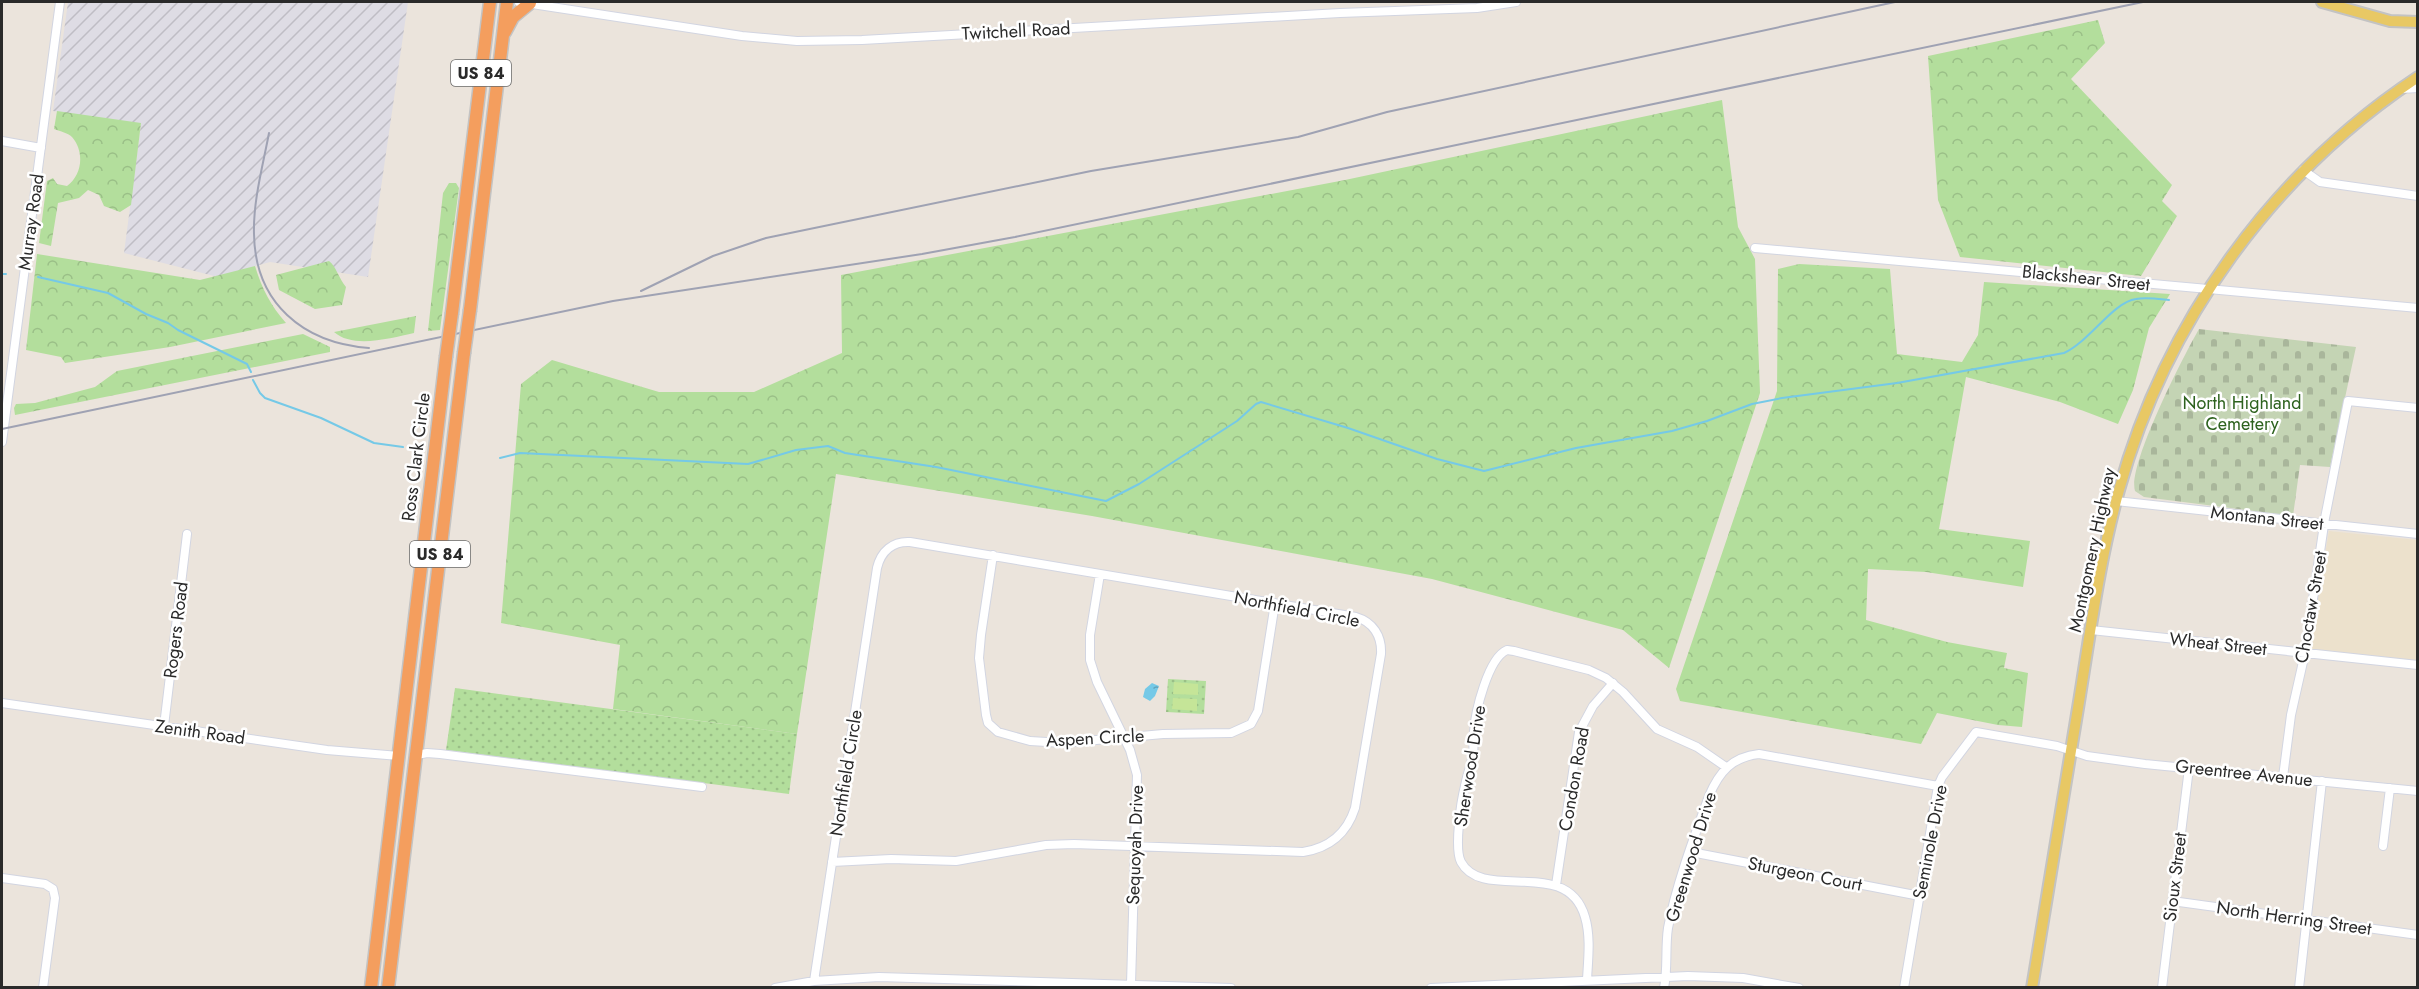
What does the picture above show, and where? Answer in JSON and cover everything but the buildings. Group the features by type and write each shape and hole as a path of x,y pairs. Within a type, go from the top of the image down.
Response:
{"highway":[{"name":"Ross Clark Circle","path":"371,987 489,2"},
{"name":"Ross Clark Circle","path":"388,987 507,2"},
{"path":"503,35 524,2"},
{"path":"399,756 417,755"},
{"path":"385,870 402,872"}],"main road":[{"path":"2322,2 2363,15 2418,27"},
{"path":"2402,22 2418,22"},
{"name":"Montgomery Highway","path":"2032,987 2091,630 2116,501 2130,453 2152,396 2174,349 2207,290 2259,219 2303,170 2362,117 2418,77"}],"street":[{"name":"Murray Road","path":"2,442 60,2"},
{"name":"Twitchell Road","path":"524,2 742,36 797,41 862,40 1516,2"},
{"path":"2400,89 2418,88"},
{"path":"2,141 41,148"},
{"path":"2303,170 2320,182 2418,196"},
{"name":"Blackshear Street","path":"1755,248 2418,308"},
{"name":"Choctaw Street","path":"2283,777 2291,715 2305,653 2312,596 2349,401 2418,408"},
{"name":"Montana Street","path":"2116,501 2418,534"},
{"name":"Rogers Road","path":"164,726 187,534"},
{"name":"Northfield Circle","path":"809,983 832,862 877,568 882,555 892,545 906,541 1360,618 1373,626 1380,639 1381,654 1355,808 1349,823 1329,844 1302,852 1136,845 1046,845 956,861 891,859 832,862"},
{"name":"Aspen Circle","path":"993,555 980,647 988,723 1005,736 1030,741 1063,743 1163,734 1231,733 1251,724 1258,711 1275,603"},
{"name":"Sequoyah Drive","path":"1100,574 1090,634 1092,671 1135,763 1137,775 1131,984"},
{"name":"Wheat Street","path":"2091,630 2418,665"},
{"name":"Sherwood Drive","path":"1556,885 1487,878 1475,875 1461,863 1458,848 1464,792 1473,754 1480,699 1493,665 1503,652 1507,650 1589,670 1613,683 1657,729 1697,747 1726,767"},
{"name":"Condon Road","path":"1556,885 1579,732 1589,711 1613,683"},
{"name":"Zenith Road","path":"2,703 327,750 399,756"},
{"name":"Seminole Drive","path":"1904,987 1938,786 1972,735 1978,731 2071,751"},
{"name":"Greentree Avenue","path":"2071,751 2087,756 2189,768 2418,791"},
{"path":"417,755 440,754 702,787"},
{"path":"1726,767 1740,758 1759,754 1938,786"},
{"name":"Greenwood Drive","path":"1664,987 1670,921 1715,781 1726,767"},
{"name":"Sioux Street","path":"2162,987 2189,768"},
{"path":"2299,987 2322,781"},
{"path":"2383,846 2391,788"},
{"name":"Sturgeon Court","path":"1691,852 1920,896"},
{"path":"2,878 45,884 53,889 55,898 43,987"},
{"path":"1556,885 1577,901 1586,917 1587,980"},
{"name":"North Herring Street","path":"2172,901 2418,935"},
{"path":"775,987 899,976 1231,987"},
{"path":"1431,987 1496,986 1666,976 1743,978 1800,987"}],"shaded area":[{"path":"68,2 408,2 368,277 270,262 218,277 124,253 141,124 53,111"},
{"path":"2329,531 2417,540 2417,661 2309,649"}],"green space":[{"path":"2098,20 2105,43 2071,79 2172,185 2162,201 2177,216 2141,276 1960,257 1938,200 1928,56"},
{"path":"1722,100 1738,227 1755,259 1760,393 1669,668 1623,630 1432,579 1092,516 836,474 797,734 613,709 620,645 501,623 521,384 552,360 659,392 754,392 842,353 841,275 1345,180"},
{"path":"57,111 141,123 131,205 120,212 104,206 99,195 88,190 79,198 58,203 51,246 39,243 47,181 53,178 57,184 67,186 76,176 80,163 79,149 72,137 54,129"},
{"path":"449,183 456,183 459,188 440,330 428,331 443,193"},
{"path":"37,254 200,280 255,266 268,297 286,323 170,347 65,363 61,357 26,350"},
{"path":"329,261 346,287 342,305 315,309 279,290 276,275"},
{"path":"1799,264 1890,269 1897,354 1962,362 1978,335 1984,282 2170,294 2149,328 2133,390 2118,424 2060,402 1966,377 1939,529 2030,541 2023,587 1926,572 1868,569 1866,620 1947,642 2007,653 2004,668 2028,673 2022,727 1998,725 1937,713 1921,744 1680,701 1676,689 1777,391 1778,269"},
{"path":"416,316 414,333 394,337 362,341 351,340 334,332"},
{"name":"North Highland Cemetery","path":"2199,329 2356,347 2330,467 2300,465 2293,516 2144,497 2135,491 2135,478 2140,459 2158,410"},
{"path":"303,334 330,347 330,352 15,415 16,404 35,403 95,387 117,371"},
{"path":"1168,679 1206,681 1204,714 1166,712"},
{"path":"1174,682 1198,684 1198,695 1173,694"},
{"path":"455,688 797,734 789,794 446,750"},
{"path":"1173,698 1197,699 1197,711 1172,709"}],"water":[{"path":"1152,683 1159,686 1150,701 1143,697 1145,689"}],"waterway":[{"path":"38,277 108,293 247,364 251,372"},
{"path":"500,458 520,453 748,464 796,450 828,446 845,453 936,467 1106,501 1139,484 1237,421 1261,402 1348,428 1437,459 1484,471 1576,448 1672,431 1752,404 1897,383 2064,353 2083,340 2127,302 2144,298 2169,300"},
{"path":"253,380 265,398 321,418 374,443 403,447"}],"railway":[{"path":"641,291 713,256 766,238 1091,171 1298,137 1387,112 1895,2"},
{"path":"2,429 613,301 922,254 1015,237 2143,2"},
{"path":"269,133 254,221 257,259 263,280 273,299 287,315 304,328 323,338 369,348"}]}
